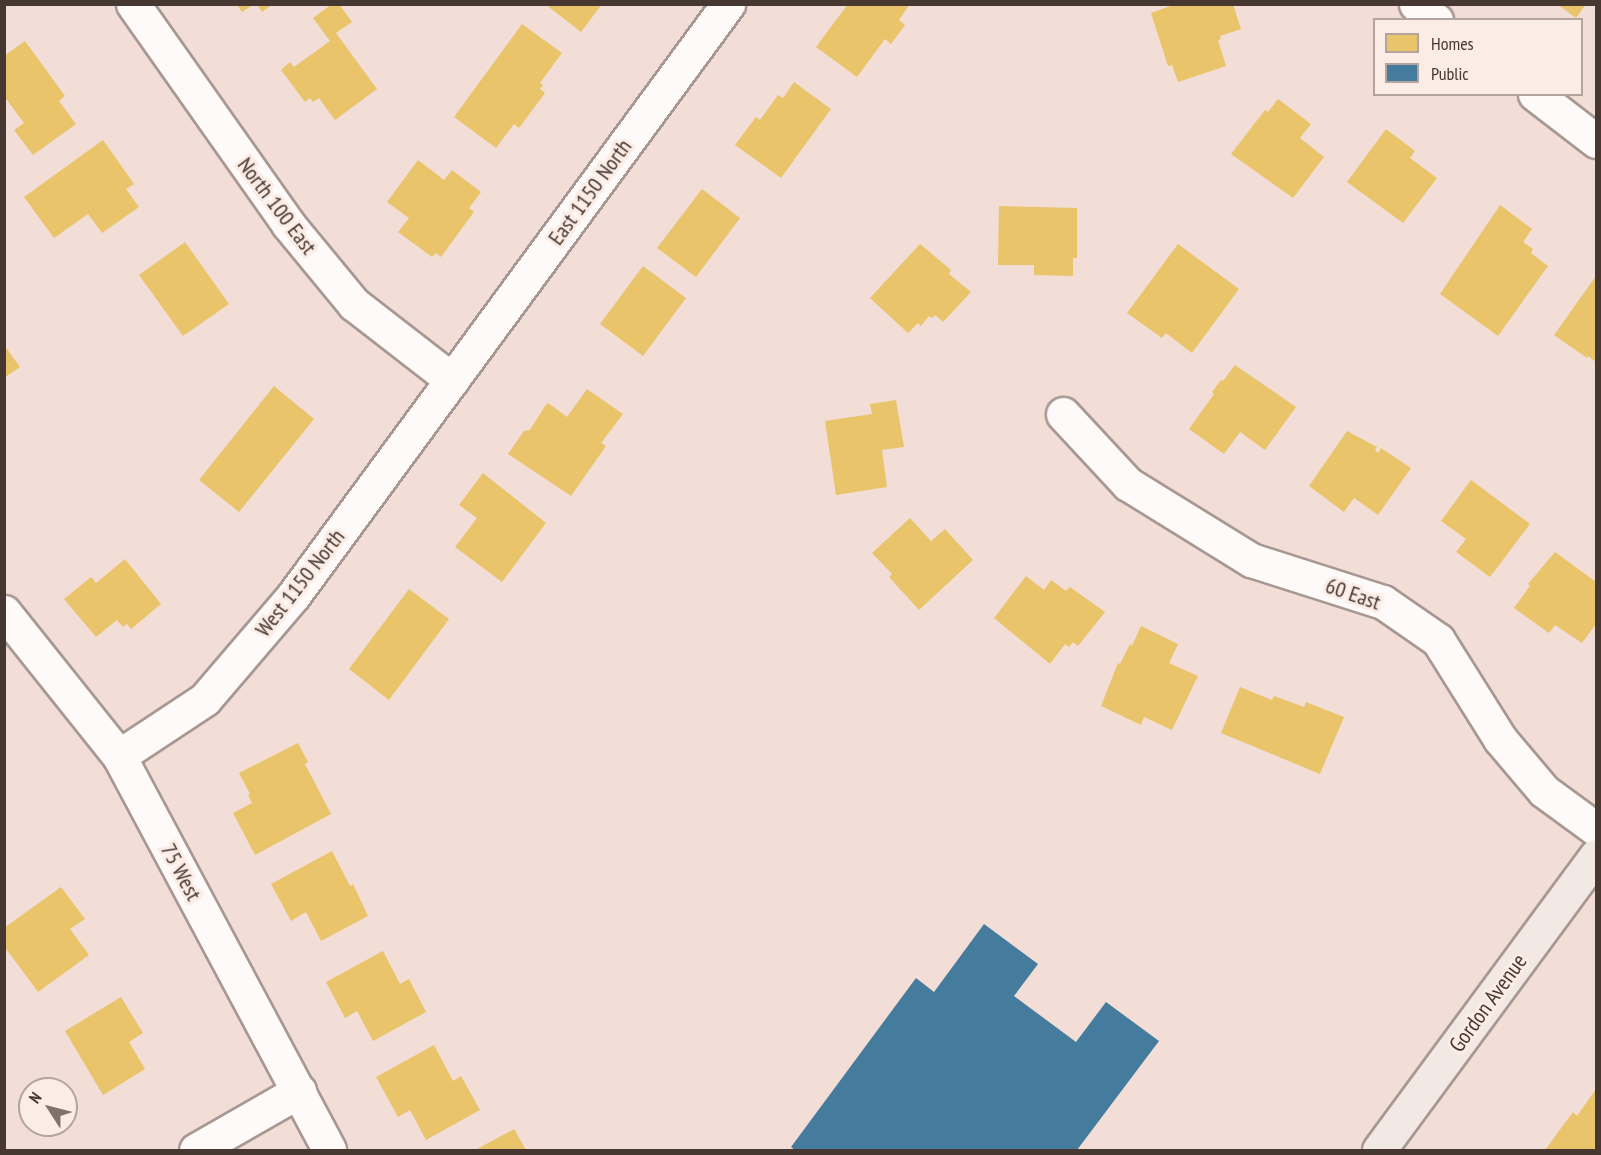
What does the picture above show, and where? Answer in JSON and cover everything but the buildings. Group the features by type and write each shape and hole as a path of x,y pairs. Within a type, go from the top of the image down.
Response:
{"main road":[{"name":"Gordon Avenue","path":"1379,1150 1596,856"}],"street":[{"name":"North 100 East","path":"133,4 288,224 354,304 452,380"},
{"name":"East 1150 North","path":"452,380 728,4"},
{"path":"1416,4 1434,18"},
{"path":"1538,96 1596,141"},
{"name":"West 1150 North","path":"118,756 205,699 293,596 452,380"},
{"name":"60 East","path":"1064,414 1128,484 1251,560 1383,602 1438,640 1500,739 1544,791 1596,829"},
{"name":"75 West","path":"4,612 118,756 329,1150"},
{"path":"196,1150 298,1091"}]}
